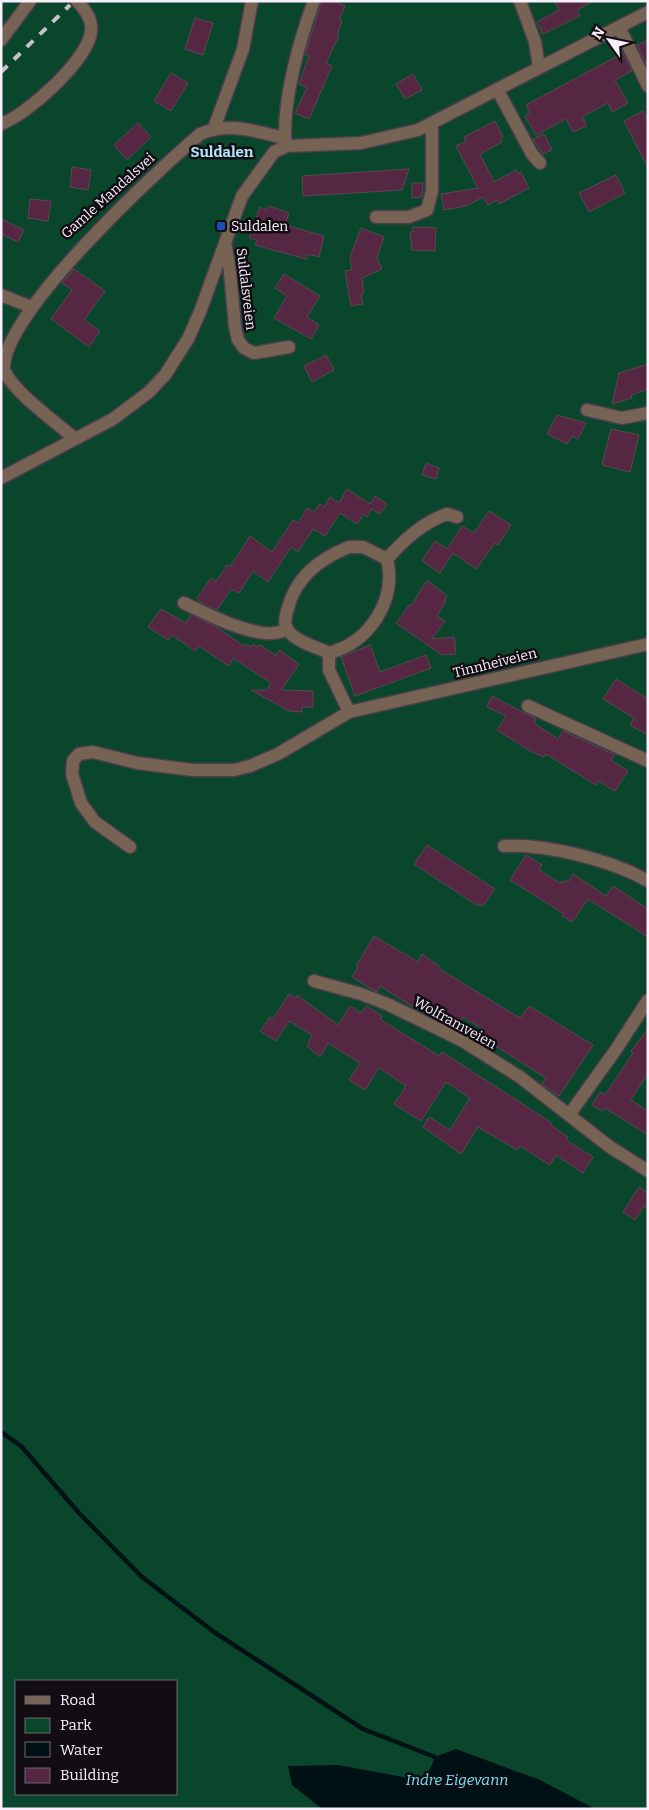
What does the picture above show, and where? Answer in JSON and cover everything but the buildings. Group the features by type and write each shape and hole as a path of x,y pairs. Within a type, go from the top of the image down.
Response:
{"street":[{"path":"1,40 30,1"},
{"path":"214,128 244,48 252,1"},
{"path":"314,1 306,21 285,114 286,142 360,143 400,135 432,124 648,12"},
{"path":"534,1 523,7 536,42 539,67"},
{"path":"1,124 18,116 51,90 78,57 92,31 91,23 79,3"},
{"path":"619,27 648,86"},
{"path":"497,89 535,160 540,163"},
{"path":"376,217 409,217 427,210 432,191 432,124"},
{"name":"Gamle Mandalsvei","path":"74,438 25,395 4,370 2,358 5,341 38,288 86,235 200,134 214,128 232,126 249,129 286,142"},
{"name":"Suldalsveien","path":"286,142 274,152 242,196 225,242 231,281 234,327 238,340 244,348 254,353 289,347"},
{"path":"1,478 113,419 132,406 165,375 188,339 225,242"},
{"path":"1,295 26,305"},
{"path":"587,410 622,418 648,414"},
{"path":"387,559 406,538 429,520 446,514 457,517"},
{"path":"286,628 286,618 295,591 303,577 328,556 349,546 363,547 387,559"},
{"path":"286,628 303,641 329,653 353,644 366,634 385,604 389,589 390,572 387,559"},
{"path":"184,603 243,628 276,634 286,628"},
{"name":"Tinnheiveien","path":"130,847 95,822 81,803 72,774 73,760 79,754 93,752 136,763 193,770 234,770 250,766 278,754 349,712 648,644"},
{"path":"329,653 329,670 349,712"},
{"path":"528,706 648,761"},
{"path":"504,846 535,847 615,865 648,881"},
{"name":"Wolframveien","path":"314,981 362,994 438,1028 520,1077 610,1147 648,1171"},
{"path":"569,1115 617,1048 648,1000"}],"green space":[{"path":"1,1 648,1 648,1809 1,1809"}],"water":[{"name":"Indre Eigevann","path":"456,1749 540,1780 595,1809 322,1809 292,1785 288,1766 338,1765 425,1781 435,1757"}],"waterway":[{"path":"1,1432 21,1446 79,1513 142,1577 214,1632 363,1729 435,1757"}],"railway":[{"path":"1,72 70,5"}],"place":[{"name":"Suldalen","path":"221,226"}],"district":[{"name":"Suldalen","path":"222,152"}]}
